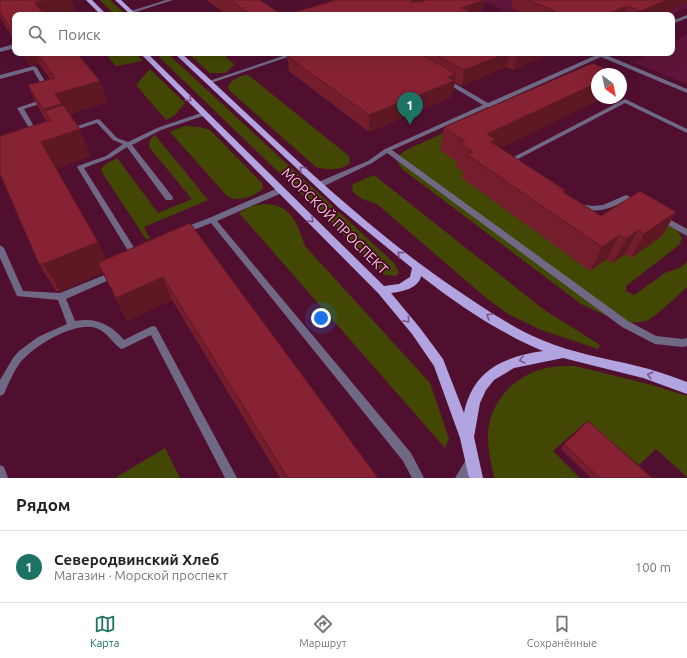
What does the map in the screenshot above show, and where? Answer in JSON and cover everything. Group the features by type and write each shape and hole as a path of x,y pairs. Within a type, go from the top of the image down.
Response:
{"main road":[{"path":"89,0 101,12"},
{"path":"118,0 131,12"},
{"name":"МОРСКОЙ ПРОСПЕКТ","path":"146,56 382,290 416,331 439,363 467,438 471,462 476,478"},
{"name":"МОРСКОЙ ПРОСПЕКТ","path":"180,56 319,185 417,268 468,304 524,337 561,354 638,372 687,388"},
{"path":"382,290 401,288 415,279 417,268"},
{"name":"МОРСКОЙ ПРОСПЕКТ","path":"467,438 475,398 491,376 502,367 513,362 561,354"}],"lane":[{"path":"135,12 171,0"},
{"path":"675,22 687,16"},
{"path":"0,50 12,47"},
{"path":"208,82 288,56"},
{"path":"319,185 370,162 387,150 569,72 600,56"},
{"path":"608,56 687,91"},
{"path":"0,77 34,68 53,98 20,108 35,140 46,137"},
{"path":"441,78 489,106"},
{"path":"627,102 687,131"},
{"path":"516,166 509,161 615,104"},
{"path":"0,248 20,294 61,297 135,264 80,167 108,157 128,144 159,129 204,114"},
{"path":"61,132 98,121 115,139 128,144 169,198"},
{"path":"387,150 625,324 655,340 687,342"},
{"path":"176,234 281,190"},
{"path":"572,202 578,206 596,210 609,206 626,197 687,233"},
{"path":"212,220 407,457 418,478"},
{"path":"61,297 72,326"},
{"path":"0,391 16,361 36,342 72,326 96,324 114,333 122,345 154,330 231,478"},
{"path":"461,478 471,462"},
{"path":"0,471 2,478"}],"shaded area":[{"path":"480,0 687,0 687,8 675,13 675,12 498,12 503,10"},
{"path":"687,35 687,84 633,62 645,56 675,56 675,41"}],"green space":[{"path":"100,0 110,0 123,12 112,12"},
{"path":"108,56 138,56 143,61 116,66"},
{"path":"158,56 170,56 394,263 399,272 396,276 385,275"},
{"path":"191,56 225,56 234,64 225,73 210,73"},
{"path":"150,69 185,103 175,115 166,120 136,85"},
{"path":"248,75 349,156 350,163 338,169 324,169 316,167 229,90 228,86 234,79"},
{"path":"558,81 461,165 468,175 590,270 607,259 613,263 627,205 677,230 682,238 679,245 626,286 626,291 634,295 665,273 681,267 687,262 687,287 661,311 646,321 630,322 612,318 581,304 402,169 398,163 397,157 406,150"},
{"path":"185,126 200,127 210,130 262,183 263,189 241,199 227,196 170,132"},
{"path":"155,135 208,200 144,227 150,239 146,239 101,169 106,164 117,158 158,213 192,199 149,147 150,140"},
{"path":"374,175 543,309 600,345 598,349 541,330 508,314 485,297 377,204 362,199 352,191 353,184"},
{"path":"264,204 281,207 292,216 305,246 430,383 449,439 445,448 239,213 251,206"},
{"path":"575,366 648,384 687,396 687,477 656,449 639,465 587,421 553,451 580,478 494,478 488,436 489,425 492,414 503,395 519,380 529,374 552,367"},
{"path":"165,448 180,478 115,478"}],"building":[{"path":"0,0 49,0 35,3 42,12 12,12 12,31 0,12"},
{"path":"230,0 260,0 278,12 247,12"},
{"path":"336,0 412,0 411,2 420,2 427,0 485,0 462,8 471,12 294,12"},
{"path":"528,0 667,0 641,11 627,6 612,12 552,12 555,11"},
{"path":"39,56 79,56 100,81 55,94 62,104 43,109 28,85 55,78"},
{"path":"287,56 424,56 456,74 447,77 454,81 369,115"},
{"path":"438,56 500,56 464,70"},
{"path":"593,63 604,68 591,68 591,86 487,134 496,140 491,142 565,190 563,192 601,216 640,191 676,212 644,234 638,230 626,239 619,235 602,247 466,154 473,152 460,143 465,141 444,127"},
{"path":"63,105 80,129 41,142 98,242 43,264 39,264 0,174 0,136 51,120 44,111"},
{"path":"190,223 378,478 288,478 163,277 116,298 98,263"},
{"path":"588,421 652,478 600,478 564,444"}],"place":[{"name":"Северодвинский Хлеб","path":"410,125"}]}
